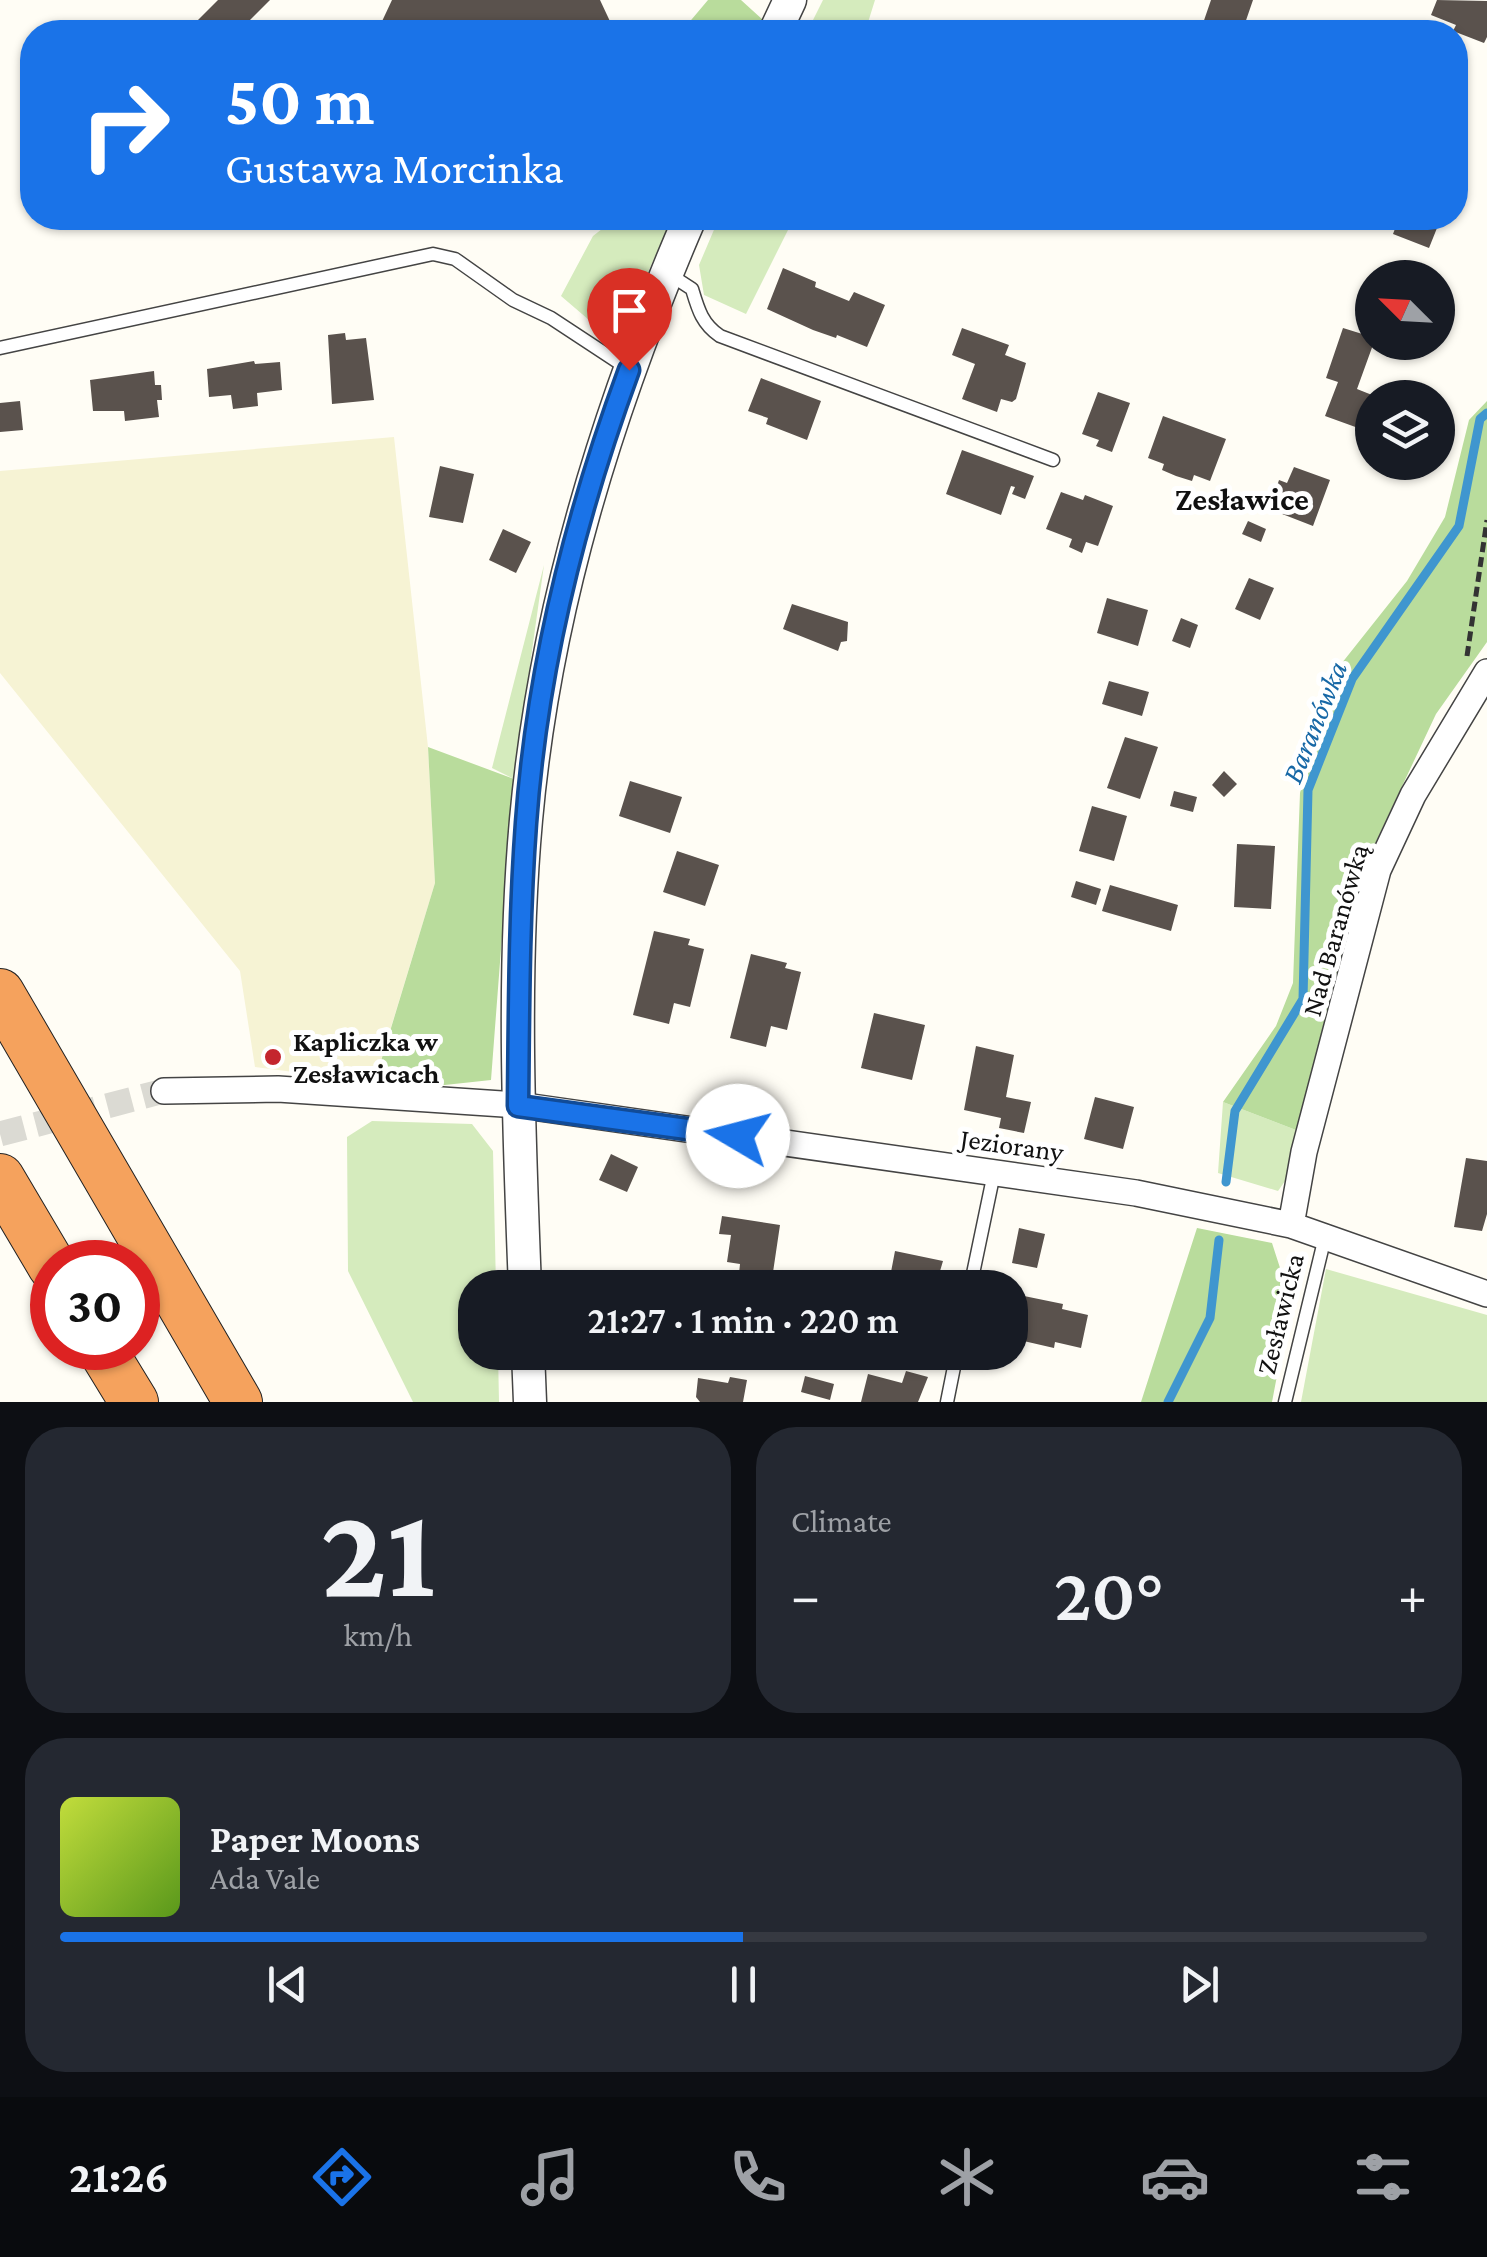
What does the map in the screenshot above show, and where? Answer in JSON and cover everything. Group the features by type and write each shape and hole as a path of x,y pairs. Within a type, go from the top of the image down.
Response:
{"highway":[{"path":"0,994 238,1402"},
{"path":"0,1178 37,1240"},
{"path":"114,1370 134,1402"}],"street":[{"path":"525,1270 518,1106 519,962 525,838 537,733 548,662 605,435 685,230"},
{"name":"Nad Baranówką","path":"1291,1224 1304,1152 1378,870 1413,794 1487,672"},
{"name":"Jeziorany","path":"164,1091 278,1089 518,1106 1152,1196 1291,1224 1487,1294"},
{"path":"529,1370 530,1402"}],"lane":[{"path":"0,348 433,254 455,260 629,370"},
{"path":"667,272 692,288 700,315 720,336 1054,460"},
{"path":"974,1270 994,1173"},
{"name":"Zesławicka","path":"1284,1402 1325,1238"},
{"path":"946,1402 953,1370"}],"path":[{"path":"1472,696 1466,658 1487,520"}],"shaded area":[{"path":"394,437 428,747 435,883 381,1060 417,1088 255,1067 240,971 0,673 0,471"}],"green space":[{"path":"708,0 741,0 763,20 691,20"},
{"path":"823,0 875,0 869,20 813,20"},
{"path":"601,230 667,230 626,322 596,326 561,296 593,236"},
{"path":"714,230 788,230 746,314 704,295 699,265"},
{"path":"1487,401 1487,642 1436,714 1365,865 1296,1130 1223,1102 1276,1026 1293,983 1300,793 1330,678 1407,581 1445,517 1469,420"},
{"path":"544,565 514,779 492,768"},
{"path":"428,747 514,779 491,1080 417,1088 381,1061 435,883"},
{"path":"1223,1102 1296,1130 1290,1174 1278,1191 1218,1173"},
{"path":"372,1121 472,1124 493,1151 496,1270 458,1270 458,1370 498,1370 499,1402 413,1402 348,1271 347,1137"},
{"path":"1197,1228 1272,1243 1291,1302 1272,1402 1141,1402"},
{"path":"1326,1269 1487,1315 1487,1402 1301,1402"}],"building":[{"path":"218,0 270,0 250,20 198,20"},
{"path":"392,0 600,0 609,20 383,20"},
{"path":"1211,0 1253,0 1246,20 1204,20"},
{"path":"1437,0 1487,1 1487,37 1484,43 1468,37 1468,20 1444,20 1431,15"},
{"path":"1394,230 1436,230 1429,248 1393,234"},
{"path":"783,268 849,301 854,292 885,305 867,347 813,330 767,309"},
{"path":"962,328 1009,345 1005,355 1026,363 1016,399 1001,399 997,412 962,399 975,364 952,355"},
{"path":"1343,328 1355,332 1355,360 1367,360 1360,380 1355,380 1355,427 1325,416 1338,382 1326,378"},
{"path":"345,333 346,340 366,338 374,400 332,404 328,335"},
{"path":"254,361 280,362 282,390 257,393 258,406 233,409 231,395 209,397 207,369"},
{"path":"154,371 155,385 161,385 162,400 157,400 159,417 125,421 124,411 93,411 90,380"},
{"path":"761,378 821,401 807,440 766,424 768,418 748,411"},
{"path":"1098,392 1130,403 1112,452 1096,446 1099,440 1082,434"},
{"path":"20,401 23,430 0,432 0,403"},
{"path":"1163,416 1226,439 1210,481 1194,475 1192,481 1176,476 1162,470 1164,464 1148,458"},
{"path":"962,450 1034,476 1025,499 1012,494 1015,487 1011,486 1001,515 946,494"},
{"path":"440,466 474,474 463,523 429,517"},
{"path":"1294,467 1330,480 1313,526 1277,512 1283,495 1275,492 1279,480 1287,483"},
{"path":"1061,492 1083,500 1085,495 1113,506 1098,546 1086,542 1082,553 1069,547 1072,539 1046,529"},
{"path":"1248,521 1266,529 1261,542 1242,534"},
{"path":"503,529 531,542 516,573 489,560"},
{"path":"1249,578 1274,588 1260,620 1235,609"},
{"path":"1107,598 1148,610 1138,646 1097,633"},
{"path":"792,604 848,622 847,641 841,642 838,651 783,629"},
{"path":"1181,618 1198,625 1190,648 1172,641"},
{"path":"1109,681 1149,692 1142,716 1102,704"},
{"path":"1125,737 1158,747 1140,799 1107,788"},
{"path":"1224,771 1237,784 1224,797 1212,785"},
{"path":"630,781 682,797 670,833 619,816"},
{"path":"1174,791 1197,797 1193,812 1170,806"},
{"path":"1092,806 1127,816 1114,861 1079,851"},
{"path":"1237,844 1275,846 1271,909 1234,907"},
{"path":"677,851 719,865 705,906 663,892"},
{"path":"1076,881 1101,889 1096,905 1071,897"},
{"path":"1110,885 1178,905 1171,931 1102,911"},
{"path":"654,931 690,939 688,945 704,949 690,1007 674,1003 669,1024 633,1015"},
{"path":"751,954 787,963 785,968 801,972 787,1030 771,1026 766,1047 730,1038"},
{"path":"874,1013 925,1025 912,1080 861,1068"},
{"path":"976,1046 1014,1055 1006,1097 1031,1102 1024,1133 999,1128 1001,1118 964,1110"},
{"path":"1095,1097 1134,1107 1123,1149 1084,1139"},
{"path":"611,1154 638,1167 627,1192 599,1180"},
{"path":"1466,1158 1487,1161 1487,1214 1482,1231 1454,1227"},
{"path":"722,1216 780,1225 773,1270 739,1270 740,1264 727,1262 731,1235 719,1234"},
{"path":"1019,1228 1045,1234 1037,1268 1012,1263"},
{"path":"895,1251 943,1261 940,1270 891,1270"},
{"path":"1028,1297 1063,1304 1062,1309 1088,1315 1081,1348 1055,1342 1054,1348 1028,1342"},
{"path":"906,1371 928,1377 918,1402 861,1402 868,1374 902,1383"},
{"path":"805,1376 834,1384 830,1400 801,1392"},
{"path":"730,1377 747,1380 743,1402 700,1402 696,1397 698,1378 728,1383"}],"waterway":[{"name":"Baranówka","path":"1226,1182 1235,1111 1303,999 1308,790 1352,679 1459,526 1480,419 1487,413"},
{"name":"Baranówka","path":"1168,1402 1210,1318 1219,1240"}],"tunnel":[{"path":"0,1134 164,1091"}],"place":[{"name":"Kapliczka w Zesławicach","path":"273,1057"}],"district":[{"name":"Zesławice","path":"1242,499"}],"route":[{"path":"629,370 582,515 562,594 537,733 526,820 519,962 518,1106 738,1136"}]}
